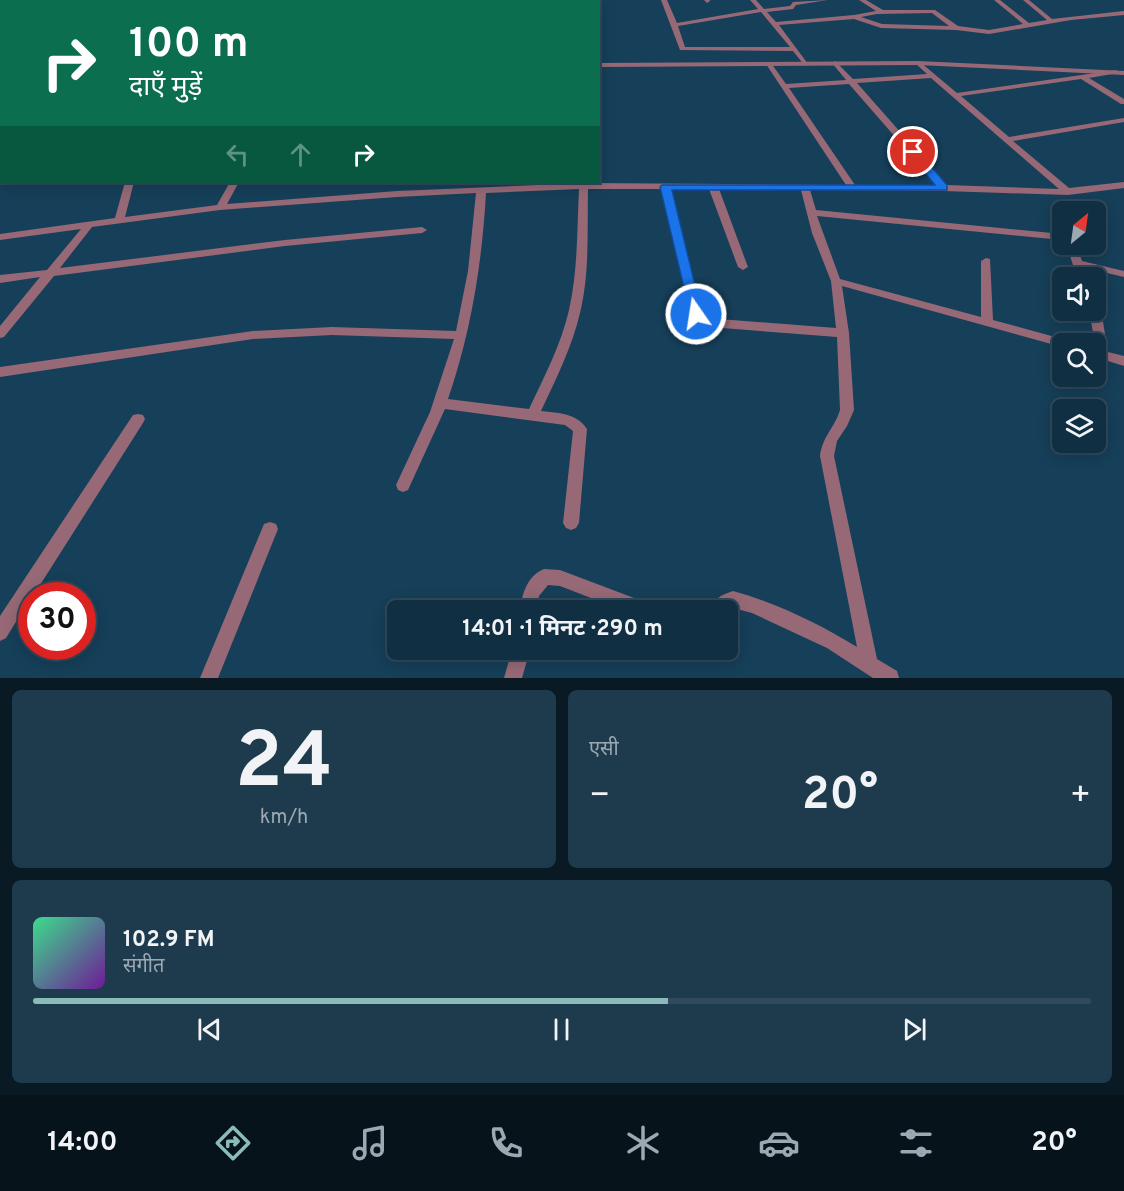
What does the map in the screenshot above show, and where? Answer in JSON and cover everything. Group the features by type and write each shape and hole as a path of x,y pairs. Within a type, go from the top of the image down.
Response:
{"street":[{"path":"664,0 675,25 681,48 684,50 797,52"},
{"path":"753,0 760,11 775,24 805,64"},
{"path":"675,25 793,8 793,4 825,0"},
{"path":"862,0 882,12"},
{"path":"997,0 1029,26"},
{"path":"1026,0 1052,22"},
{"path":"927,6 956,28"},
{"path":"775,24 854,17 882,12 933,11"},
{"path":"854,17 880,26 956,28 989,32 1124,13"},
{"path":"835,63 944,188"},
{"path":"918,63 1068,192"},
{"path":"600,65 918,63 1120,73"},
{"path":"769,64 854,188"},
{"path":"956,95 1120,73"},
{"path":"785,86 933,76"},
{"path":"1083,77 1124,102"},
{"path":"1009,140 1124,120"},
{"path":"119,220 129,183"},
{"path":"220,207 233,183"},
{"path":"0,237 220,207 397,194 584,186 804,186 1068,192 1124,185"},
{"path":"533,414 564,345 575,311 580,277 584,186"},
{"path":"804,186 817,233 836,281 843,333 847,410 843,422 830,437 827,456 869,663"},
{"path":"666,187 699,319 709,323 843,333"},
{"path":"713,187 743,267"},
{"path":"404,485 441,403 462,335 479,241 481,191"},
{"path":"813,213 1052,236"},
{"path":"0,334 90,224"},
{"path":"0,279 285,243 422,230"},
{"path":"1073,255 1074,259 1083,267"},
{"path":"986,261 987,322"},
{"path":"1106,273 1124,274"},
{"path":"836,281 1052,340"},
{"path":"0,372 264,334 332,331 462,335"},
{"path":"1106,355 1124,361"},
{"path":"441,403 568,420 580,429 571,523"},
{"path":"0,632 138,419"},
{"path":"209,678 270,529"},
{"path":"530,600 531,592 544,577 560,578 616,600"},
{"path":"738,601 744,601 833,642 890,678"},
{"path":"513,678 518,660"}],"route":[{"path":"696,314 666,187 944,188 913,152"}]}
